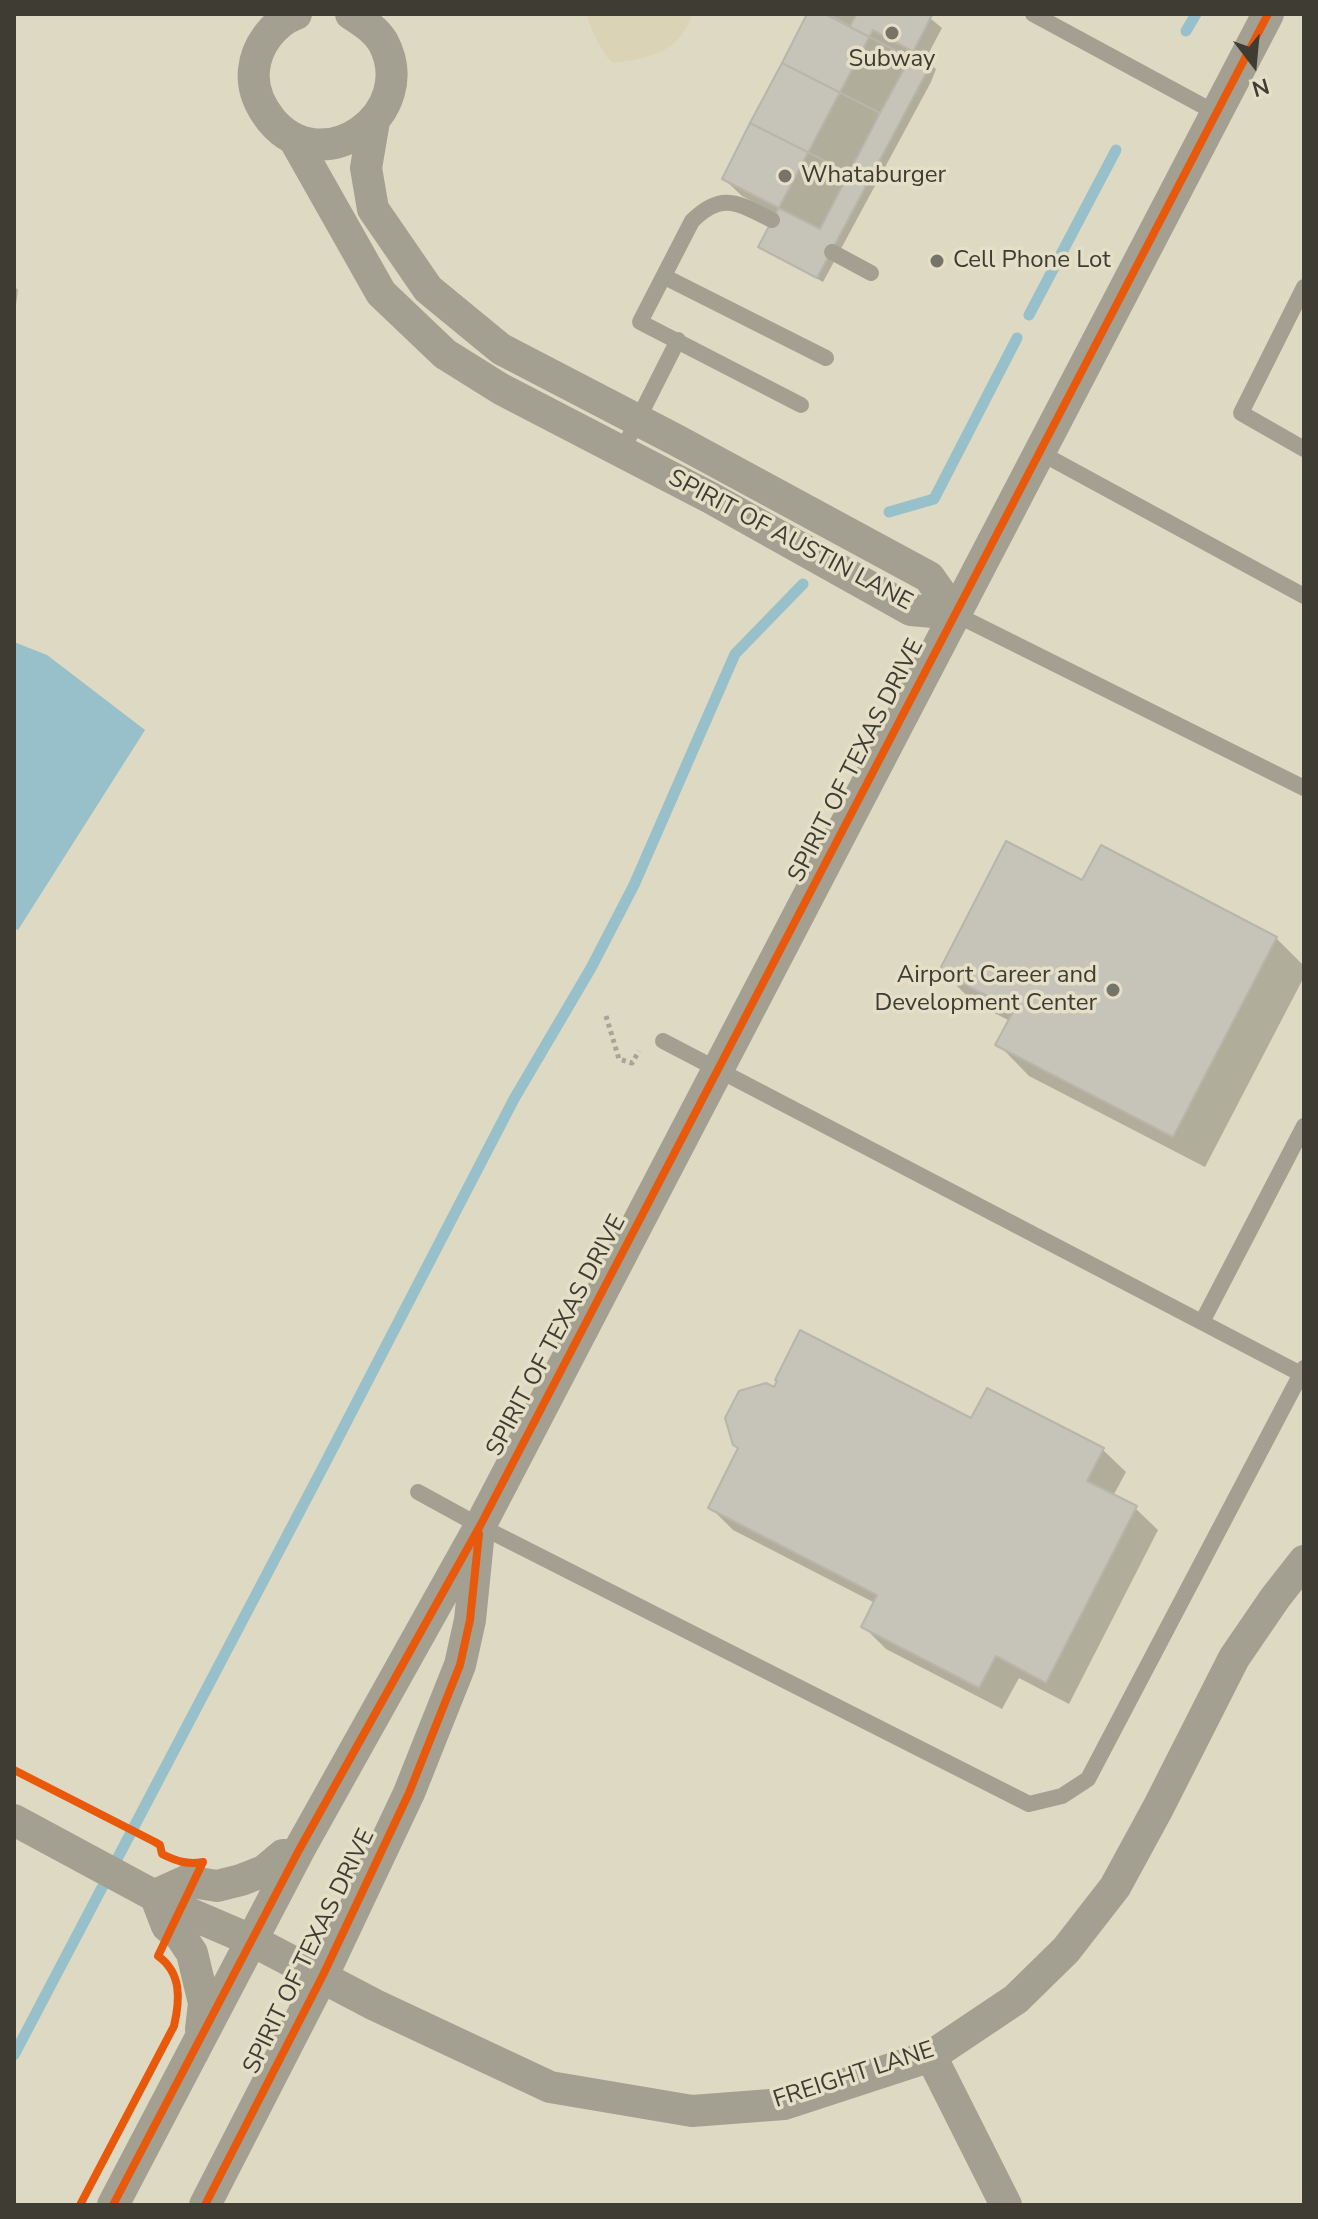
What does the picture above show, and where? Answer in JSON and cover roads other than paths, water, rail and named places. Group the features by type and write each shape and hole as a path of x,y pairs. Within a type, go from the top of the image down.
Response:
{"street":[{"name":"SPIRIT OF TEXAS DRIVE","path":"113,2205 296,1855 480,1526 1268,14"},
{"name":"SPIRIT OF AUSTIN LANE","path":"355,15 382,41 390,61 391,82 386,103 374,121 366,168 373,209 428,289 501,349 929,577 955,614"},
{"name":"SPIRIT OF AUSTIN LANE","path":"283,18 260,49 254,69 255,91 270,119 294,139 381,293 410,323 445,354 501,389 711,498 911,610 955,614"},
{"path":"294,139 329,144 346,141 374,121"},
{"name":"SPIRIT OF TEXAS DRIVE","path":"205,2205 323,1975 409,1793 460,1665 470,1620 480,1526"},
{"name":"FREIGHT LANE","path":"14,1820 144,1889 323,1975 375,2005 550,2087 692,2111 784,2104 931,2056 1016,1999 1066,1950 1115,1887 1234,1658 1304,1561"},
{"path":"200,2037 204,2003 192,1953 180,1935 167,1926 144,1889 186,1881 217,1886 264,1871 283,1855 296,1855"},
{"path":"931,2056 1006,2205"}],"lane":[{"path":"1033,14 1216,113"},
{"path":"772,220 735,202 720,202 704,209 692,221 640,322 801,405"},
{"path":"832,252 871,273"},
{"path":"665,277 826,358"},
{"path":"1304,287 1241,413 1304,449"},
{"path":"621,453 678,340"},
{"path":"1039,452 1304,596"},
{"path":"955,614 1304,788"},
{"path":"418,1492 1029,1804 1062,1796 1088,1779 1302,1371 663,1041"},
{"path":"1202,1322 1304,1126"}],"water":[{"path":"14,642 47,655 145,730 18,930 14,928"}],"waterway":[{"path":"1186,31 1196,14"},
{"path":"1029,315 1116,150"},
{"path":"889,512 934,499 1017,338"},
{"path":"14,2055 514,1099 591,968 634,885 735,654 803,584"}],"place":[{"name":"Subway","path":"892,33"},
{"name":"Whataburger","path":"785,176"},
{"name":"Cell Phone Lot","path":"937,261"},
{"name":"Airport Career and Development Center","path":"1113,990"}]}
